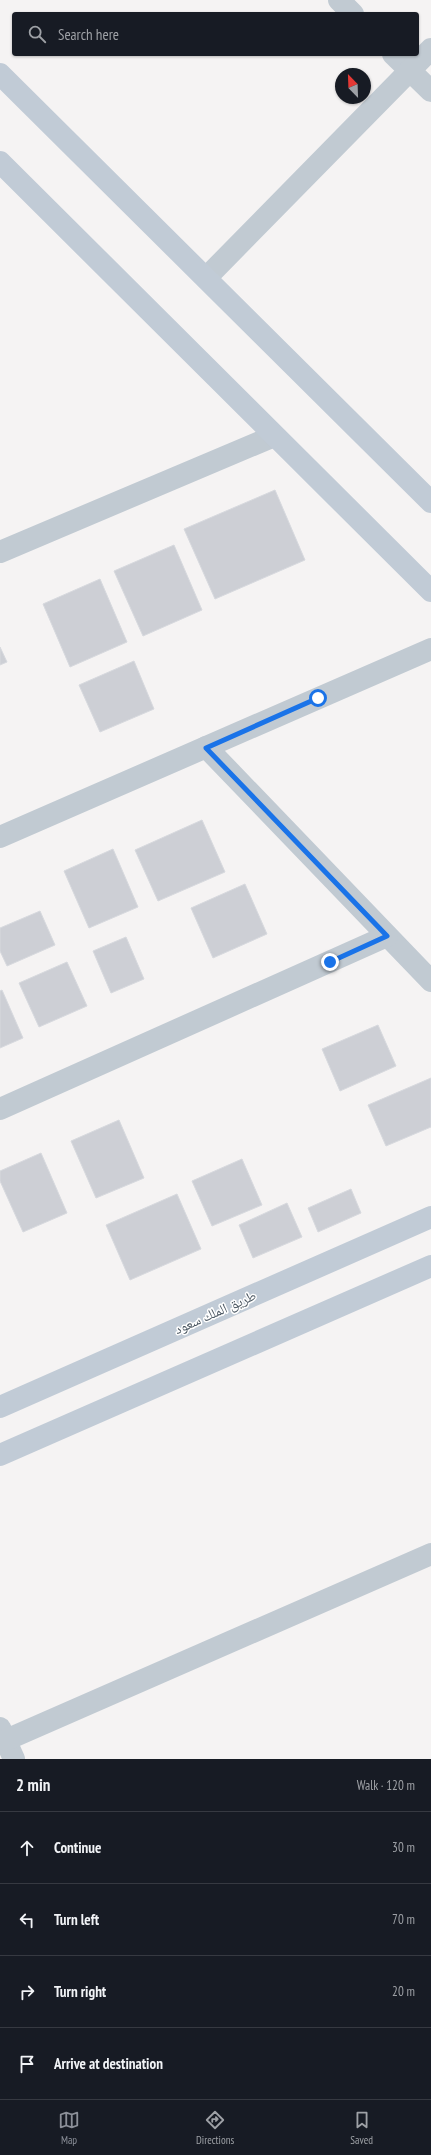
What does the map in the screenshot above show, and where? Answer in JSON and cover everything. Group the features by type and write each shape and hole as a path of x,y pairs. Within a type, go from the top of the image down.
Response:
{"street":[{"path":"339,0 351,12"},
{"path":"206,278 431,49"},
{"path":"395,56 431,91"},
{"path":"0,74 431,502"},
{"path":"0,162 431,592"},
{"path":"2,548 274,436"},
{"path":"0,837 431,649"},
{"path":"206,748 431,981"},
{"path":"0,1109 387,936"},
{"name":"طريق الملك سعود","path":"0,1407 431,1217"},
{"path":"0,1455 431,1266"},
{"path":"7,1742 431,1554"}],"building":[{"path":"275,490 305,560 215,599 184,529"},
{"path":"174,545 202,610 143,636 114,571"},
{"path":"100,579 127,642 70,667 43,604"},
{"path":"0,647 7,662 0,665"},
{"path":"134,661 154,709 100,732 79,685"},
{"path":"202,820 225,872 158,901 135,850"},
{"path":"113,849 138,907 89,928 64,871"},
{"path":"245,884 267,934 213,958 191,908"},
{"path":"40,911 55,945 7,966 0,951 0,928"},
{"path":"126,937 144,979 111,993 93,951"},
{"path":"67,962 87,1006 39,1027 19,983"},
{"path":"2,990 23,1038 0,1048 0,991"},
{"path":"378,1025 396,1066 340,1091 322,1049"},
{"path":"431,1078 431,1127 386,1146 368,1105"},
{"path":"119,1120 144,1178 96,1198 71,1141"},
{"path":"41,1153 67,1213 23,1232 0,1181 0,1171"},
{"path":"242,1159 262,1205 212,1226 192,1181"},
{"path":"351,1189 361,1213 318,1232 308,1208"},
{"path":"177,1194 201,1249 130,1280 106,1225"},
{"path":"287,1203 302,1237 253,1258 239,1225"}],"route":[{"path":"318,698 206,748 387,936 330,962"}]}
